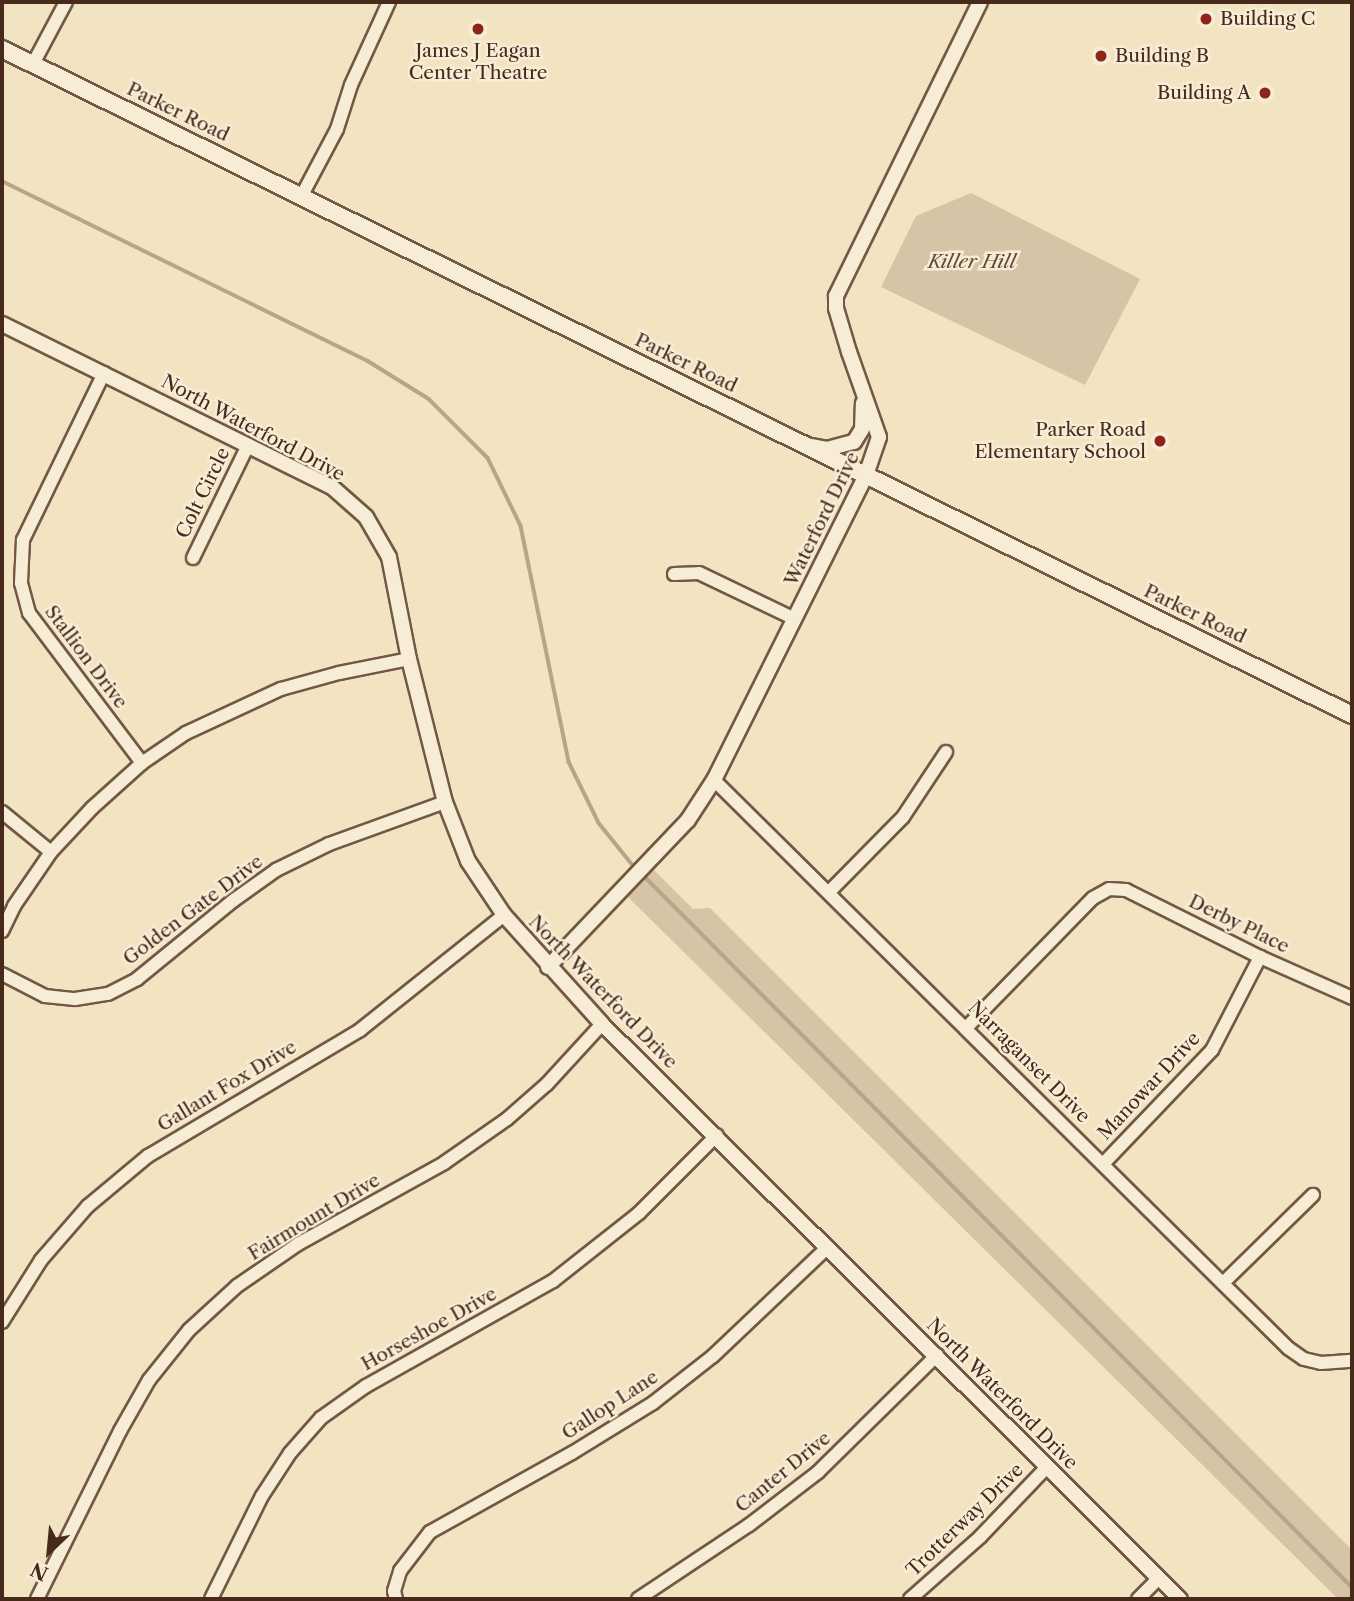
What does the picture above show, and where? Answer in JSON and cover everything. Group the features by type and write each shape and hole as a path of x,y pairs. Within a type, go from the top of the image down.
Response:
{"main road":[{"name":"Parker Road","path":"2,50 1352,715"}],"street":[{"path":"33,64 66,2"},
{"path":"301,197 337,129 351,85 389,2"},
{"name":"Waterford Drive","path":"548,967 688,820 715,780 866,475 878,437 836,308 838,289 981,2"},
{"name":"North Waterford Drive","path":"2,324 332,487 366,517 389,556 409,659 445,802 468,861 504,915 548,967 603,1024 1181,1599"},
{"name":"Stallion Drive","path":"104,373 23,540 21,583 29,613 142,763"},
{"path":"806,445 827,449 854,442 862,429 864,395"},
{"name":"Colt Circle","path":"193,558 247,445"},
{"path":"674,574 699,573 795,619"},
{"path":"2,931 14,906 51,852 92,808 142,763 186,733 281,689 339,673 409,659"},
{"path":"831,891 903,817 946,752"},
{"name":"Narraganset Drive","path":"715,780 831,891 1288,1348 1304,1359 1321,1363 1352,1361"},
{"name":"Golden Gate Drive","path":"2,974 45,996 75,999 108,994 137,979 234,900 276,870 329,844 445,802"},
{"path":"2,812 51,852"},
{"name":"Derby Place","path":"967,1027 1093,898 1109,889 1126,890 1260,957 1352,998"},
{"name":"Gallant Fox Drive","path":"2,1322 49,1251 88,1206 148,1156 360,1030 504,915"},
{"name":"Manowar Drive","path":"1103,1164 1212,1050 1260,957"},
{"name":"Fairmount Drive","path":"37,1599 120,1431 149,1380 189,1330 237,1286 298,1244 444,1163 507,1119 547,1084 603,1024"},
{"name":"Horseshoe Drive","path":"211,1599 262,1496 289,1453 321,1418 366,1386 553,1281 639,1213 717,1135"},
{"path":"1223,1283 1313,1195"},
{"name":"Gallop Lane","path":"396,1599 394,1591 400,1571 430,1532 572,1453 653,1403 713,1356 827,1248"},
{"name":"Canter Drive","path":"638,1599 749,1525 817,1472 879,1415 937,1355"},
{"name":"Trotterway Drive","path":"910,1599 980,1537 1047,1467"},
{"path":"1138,1599 1159,1578"}],"green space":[{"name":"Killer Hill","path":"971,193 1140,279 1085,385 881,287 916,216"},
{"path":"653,869 693,909 710,908 1352,1550 1352,1599 1338,1599 627,896"}],"waterway":[{"path":"2,181 368,361 429,399 488,458 521,526 569,762 599,823 635,868"},
{"path":"641,873 1352,1587"}],"place":[{"name":"Building C","path":"1206,19"},
{"name":"James J Eagan Center Theatre","path":"478,29"},
{"name":"Building B","path":"1101,56"},
{"name":"Building A","path":"1265,93"},
{"name":"Parker Road Elementary School","path":"1160,441"}]}
